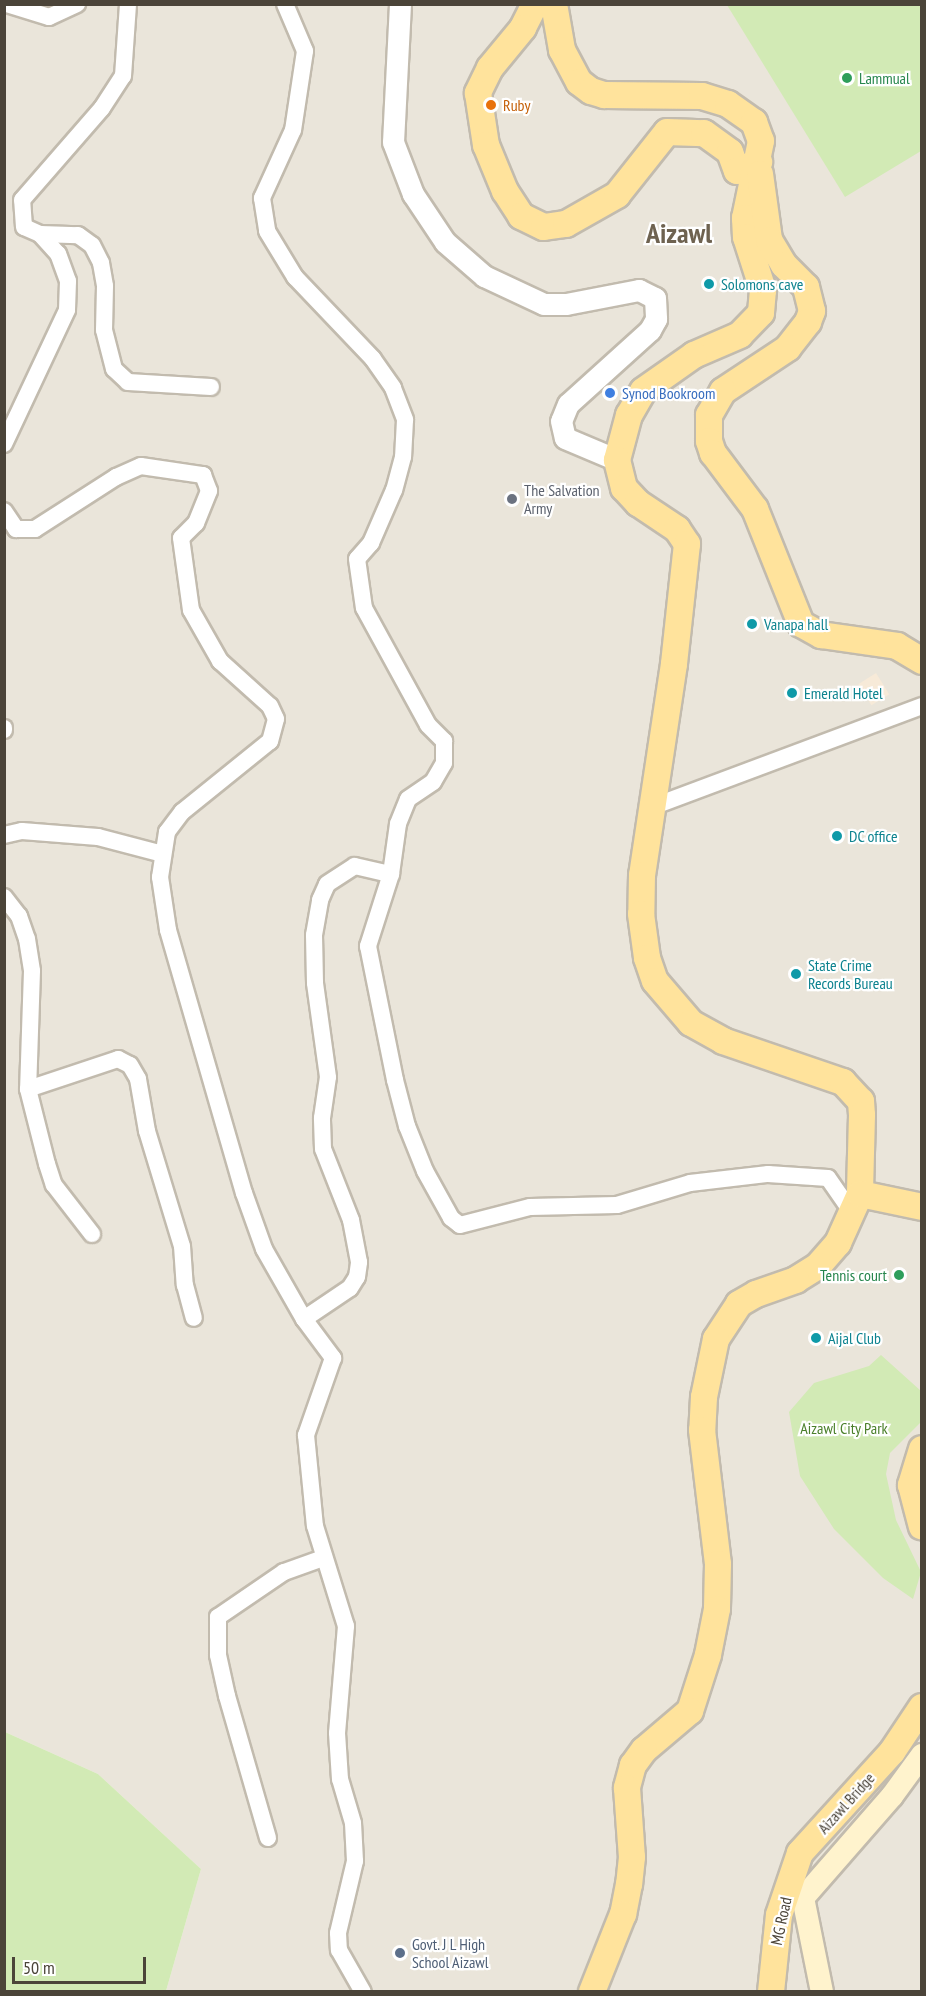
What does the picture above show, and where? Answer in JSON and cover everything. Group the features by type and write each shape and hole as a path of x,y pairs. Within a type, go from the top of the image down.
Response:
{"main road":[{"path":"535,4 523,28 490,68 478,93 486,144 505,191 521,216 544,227 566,224 617,195 667,132 704,133 730,152 737,171 759,162"},
{"path":"554,4 562,50 579,82 604,95 702,96 728,104 754,122 761,141 759,162 745,219 746,237 763,290 761,313 740,335 694,355 643,391 629,415 617,460 624,488 638,503 677,529 687,544 652,807 641,914 646,958 655,981 680,1014 706,1033 843,1082 854,1089 862,1115 856,1204 838,1243 818,1266 796,1280 756,1294 740,1304 716,1339 704,1398 702,1430 718,1564 717,1609 708,1655 690,1711 644,1750 633,1765 627,1788 632,1857 629,1884 623,1914 592,1992"},
{"path":"759,162 769,240 784,265 806,287 812,311 808,322 788,348 723,391 709,415 709,441 720,464 755,509 801,624 821,635 897,646 921,661"},
{"path":"856,1204 921,1207"},
{"path":"921,1449 911,1485 921,1527"},
{"name":"Aizawl Bridge","path":"800,1853 892,1752 921,1707"},
{"path":"822,1992 803,1898 892,1796 921,1755"},
{"name":"MG Road","path":"771,1992 779,1915 800,1853"}],"street":[{"path":"12,6 49,17 77,4"},
{"path":"4,444 67,310 68,281 58,254 40,234 24,227 22,200 102,108 123,76 129,4"},
{"path":"285,4 305,51 293,130 262,198 267,231 295,277 372,359 393,388 405,420 403,457 394,490 371,543 357,560 364,608 428,725 444,741 444,763 433,782 408,799 398,824 391,873 368,946 375,995 410,1137 456,1223 469,1225 530,1207 617,1205 690,1183 768,1174 828,1178 856,1204"},
{"path":"400,4 393,141 413,195 445,242 484,276 544,304 566,304 639,290 655,298 656,320 650,330 568,404 561,422 565,438 617,460"},
{"path":"40,234 61,231 78,235 92,245 101,263 105,286 104,330 114,369 128,381 212,387"},
{"path":"4,511 16,529 35,529 116,477 141,466 203,475 209,491 196,524 181,538 191,610 220,661 270,706 276,719 270,741 182,812 167,832 160,877 168,930 244,1194 264,1249 304,1319 333,1358 306,1435 315,1526 323,1558 346,1626 337,1733 340,1779 353,1823 355,1861 338,1933 339,1950 363,1992"},
{"path":"652,807 921,706"},
{"path":"4,835 21,831 98,837 163,854"},
{"path":"304,1319 350,1288 357,1277 359,1263 351,1220 323,1149 322,1118 328,1077 315,983 314,935 320,900 327,884 355,866 391,873"},
{"path":"4,897 25,931 32,971 28,1089 54,1185 92,1234"},
{"path":"28,1089 118,1059 130,1065 138,1079 147,1131 182,1246 184,1285 194,1318"},
{"path":"268,1838 227,1696 218,1655 218,1617 284,1572 323,1558"}],"shaded area":[{"path":"5,5 921,5 921,1991 166,1991 201,1869 98,1774 5,1732"},
{"path":"876,673 889,694 871,705 858,684"}],"green space":[{"name":"Lammual","path":"727,5 921,5 921,151 845,197"},
{"name":"Aizawl City Park","path":"881,1355 921,1391 921,1422 890,1453 886,1474 896,1520 921,1572 913,1599 883,1578 834,1529 800,1476 789,1412 814,1383 869,1366"},
{"path":"5,1732 98,1774 201,1869 166,1991 5,1991"}],"place":[{"name":"Lammual","path":"847,78"},
{"name":"Ruby","path":"491,105"},
{"name":"Solomons cave","path":"709,284"},
{"name":"Synod Bookroom","path":"610,393"},
{"name":"The Salvation Army","path":"512,499"},
{"name":"Vanapa hall","path":"752,624"},
{"name":"Emerald Hotel","path":"792,693"},
{"name":"DC office","path":"837,836"},
{"name":"State Crime Records Bureau","path":"796,974"},
{"name":"Tennis court","path":"899,1275"},
{"name":"Aijal Club","path":"816,1338"},
{"name":"Govt. J L High School Aizawl","path":"400,1953"}],"district":[{"name":"Aizawl","path":"679,233"}]}
